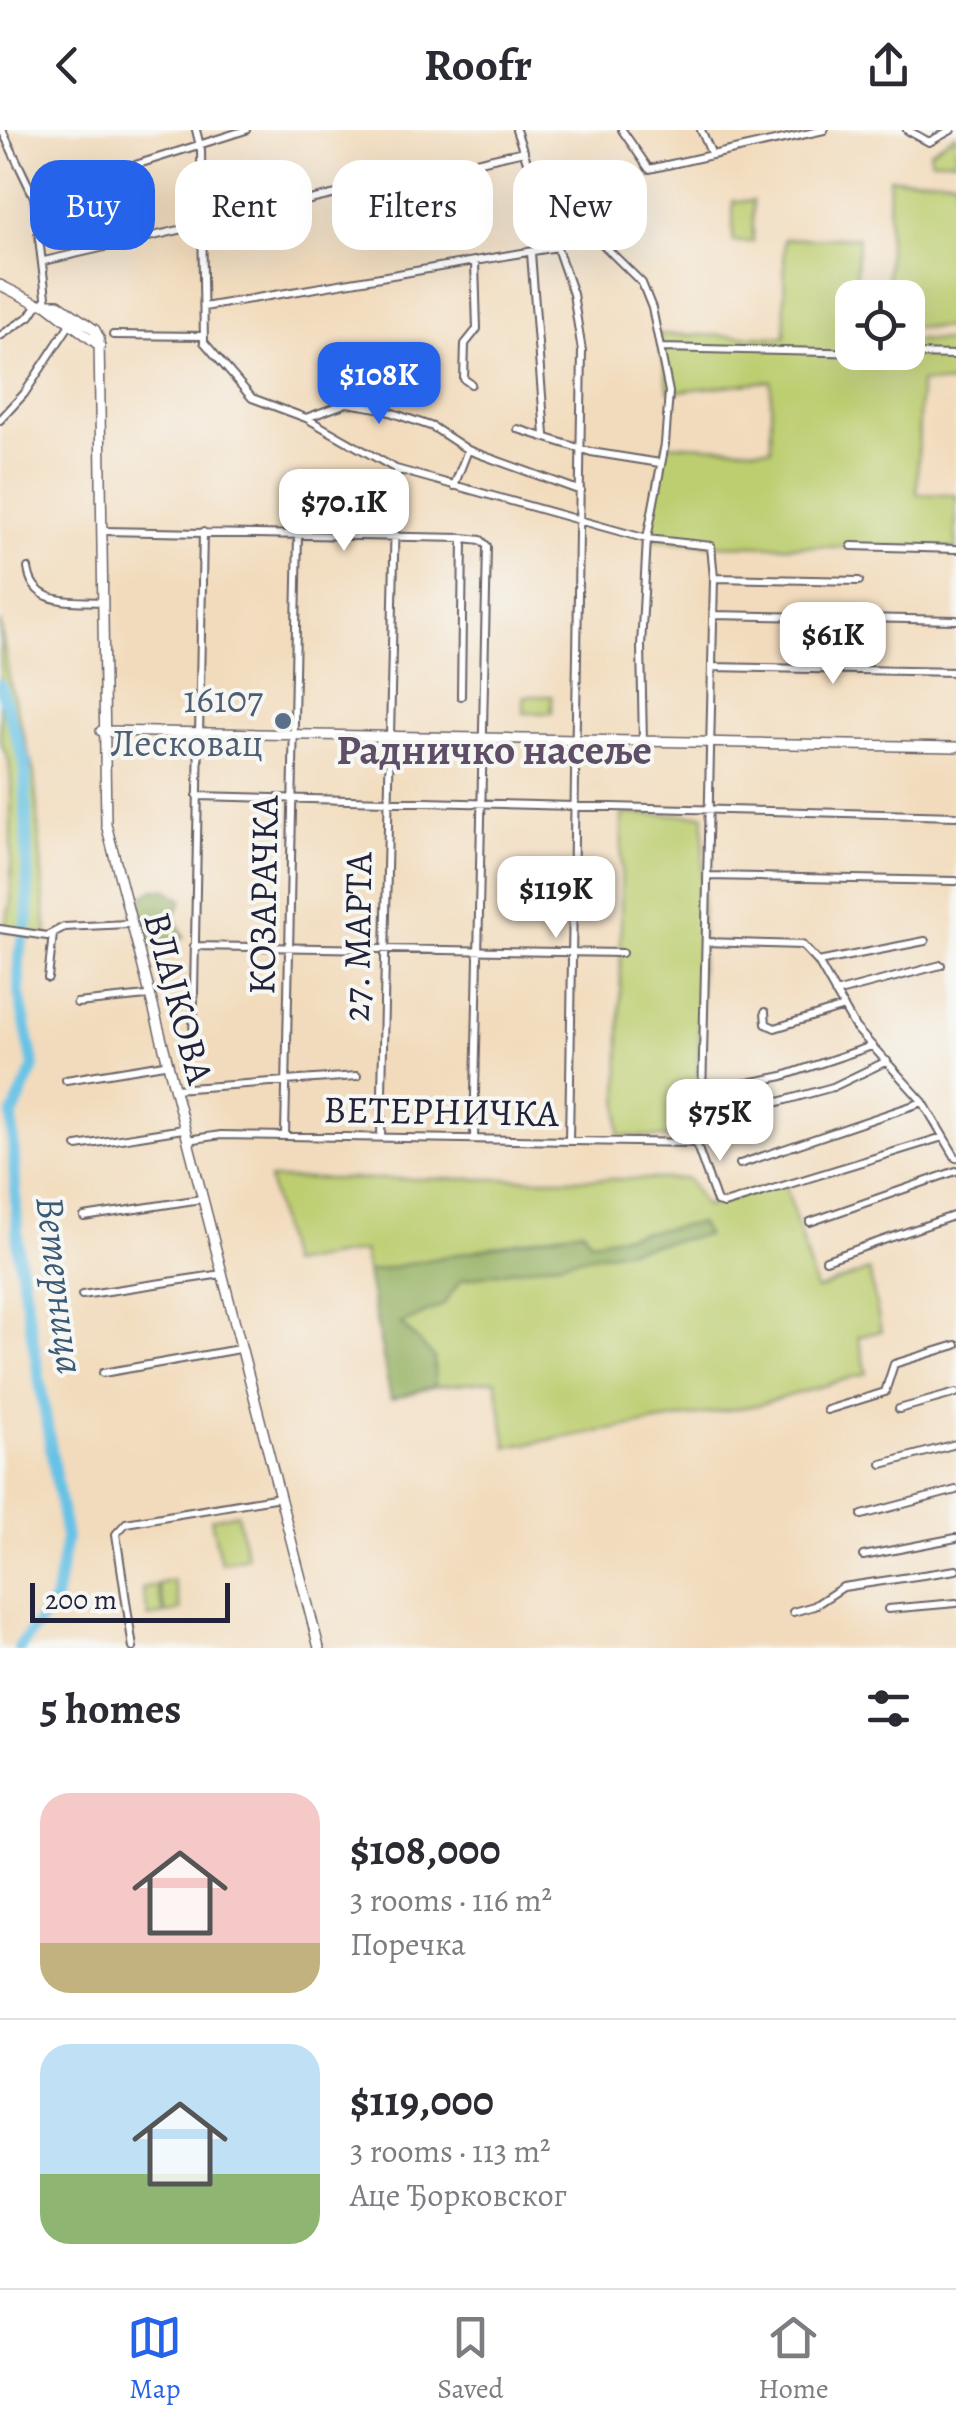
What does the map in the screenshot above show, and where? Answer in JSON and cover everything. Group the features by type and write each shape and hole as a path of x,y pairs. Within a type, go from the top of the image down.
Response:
{"main road":[{"path":"0,285 42,305 100,346"},
{"path":"42,305 58,304 98,334"},
{"name":"ВЛАЈКОВА","path":"98,334 104,602 101,731 106,824 146,996 320,1648"},
{"path":"101,731 956,747"}],"street":[{"path":"2,130 30,189"},
{"path":"196,130 200,160"},
{"path":"150,160 246,130"},
{"path":"516,130 527,160"},
{"path":"622,130 646,168 824,130"},
{"path":"702,130 712,155"},
{"path":"907,130 929,142 951,130"},
{"path":"312,199 524,151"},
{"path":"44,261 175,230"},
{"path":"0,336 42,305 42,250"},
{"path":"203,250 204,336 208,352 252,398 306,418 396,469 580,518 646,540 711,546 714,615 706,942 701,1133 696,1143 720,1205 943,1138"},
{"path":"204,306 544,250"},
{"path":"558,250 580,327 582,449 569,1141"},
{"path":"609,250 642,283 661,348 669,400 646,540 640,646 644,743"},
{"path":"532,253 546,435"},
{"path":"471,384 464,379 464,364 466,344 477,329 475,262"},
{"path":"0,420 24,394 70,324"},
{"path":"98,334 204,336"},
{"path":"100,346 113,335"},
{"path":"661,348 956,355"},
{"path":"306,418 327,407 356,403 429,425 468,450 581,491"},
{"path":"518,429 582,449 660,462"},
{"path":"454,486 468,450"},
{"name":"27. МАРТА","path":"381,1137 396,469"},
{"path":"103,532 462,538 481,540 487,546 474,1139"},
{"path":"193,1043 202,532"},
{"name":"КОЗАРАЧКА","path":"286,1135 298,535"},
{"path":"461,696 462,538"},
{"path":"852,546 956,549"},
{"path":"28,568 33,587 46,597 104,602"},
{"path":"714,578 859,582"},
{"path":"714,615 956,620"},
{"path":"712,667 956,672"},
{"path":"197,796 956,816"},
{"path":"707,876 956,881"},
{"path":"2,930 50,935 64,927 128,924"},
{"path":"48,978 50,935"},
{"path":"818,962 925,941"},
{"path":"706,942 802,945 818,962 872,1046 922,1102 956,1158"},
{"path":"194,946 622,954"},
{"path":"836,993 941,965"},
{"path":"77,1003 146,996"},
{"path":"764,1012 766,1024 775,1028 844,1007"},
{"path":"702,1092 783,1076 872,1046"},
{"path":"739,1112 834,1086 887,1061"},
{"path":"66,1080 164,1064"},
{"path":"171,1090 357,1076"},
{"path":"740,1164 922,1102"},
{"name":"ВЕТЕРНИЧКА","path":"77,1146 184,1135 696,1143"},
{"path":"810,1222 956,1171"},
{"path":"84,1217 201,1199"},
{"path":"826,1260 956,1215"},
{"path":"82,1294 222,1274"},
{"path":"827,1410 886,1392 894,1364 956,1345"},
{"path":"103,1373 239,1349"},
{"path":"900,1409 956,1393"},
{"path":"882,1464 956,1444"},
{"path":"862,1516 956,1490"},
{"path":"133,1648 116,1534 119,1528 126,1523 280,1498"},
{"path":"863,1556 956,1538"},
{"path":"794,1612 814,1606 843,1587 956,1570"},
{"path":"888,1609 956,1603"}],"green space":[{"path":"956,134 956,160 931,160 930,151"},
{"path":"889,178 956,179 956,328 925,327 925,280 887,280"},
{"path":"733,201 753,201 753,242 733,242"},
{"path":"858,237 856,280 835,280 835,370 925,370 925,340 956,341 956,384 920,382 917,494 956,495 956,549 716,545 647,539 665,444 771,449 771,381 669,392 658,334 785,337 784,239"},
{"path":"0,622 9,680 34,773 47,936 4,930 11,901 11,783 9,761 0,741"},
{"path":"524,696 552,696 552,713 524,713"},
{"path":"622,814 704,815 697,1132 691,1138 619,1136"},
{"path":"154,889 168,890 182,900 174,916 184,937 165,947 139,939 140,927 132,916 144,896"},
{"path":"269,1179 688,1179 705,1207 785,1182 816,1290 869,1270 881,1331 858,1337 867,1373 758,1405 507,1447 496,1380 435,1386 391,1399 363,1251 289,1264"},
{"path":"699,1223 706,1235 461,1280 443,1305 401,1324 434,1357 435,1386 391,1399 367,1272 583,1229 590,1241"},
{"path":"237,1513 247,1557 221,1563 211,1519"},
{"path":"173,1580 181,1610 166,1614 158,1584"},
{"path":"157,1585 164,1614 149,1618 142,1588"}],"waterway":[{"name":"Ветерница","path":"0,685 25,762 28,918 19,955 19,994 34,1067 12,1116 18,1252 66,1538 55,1601 19,1648"}],"place":[{"name":"16107 Лесковац","path":"283,721"}],"district":[{"name":"Радничко насеље","path":"494,749"}]}
